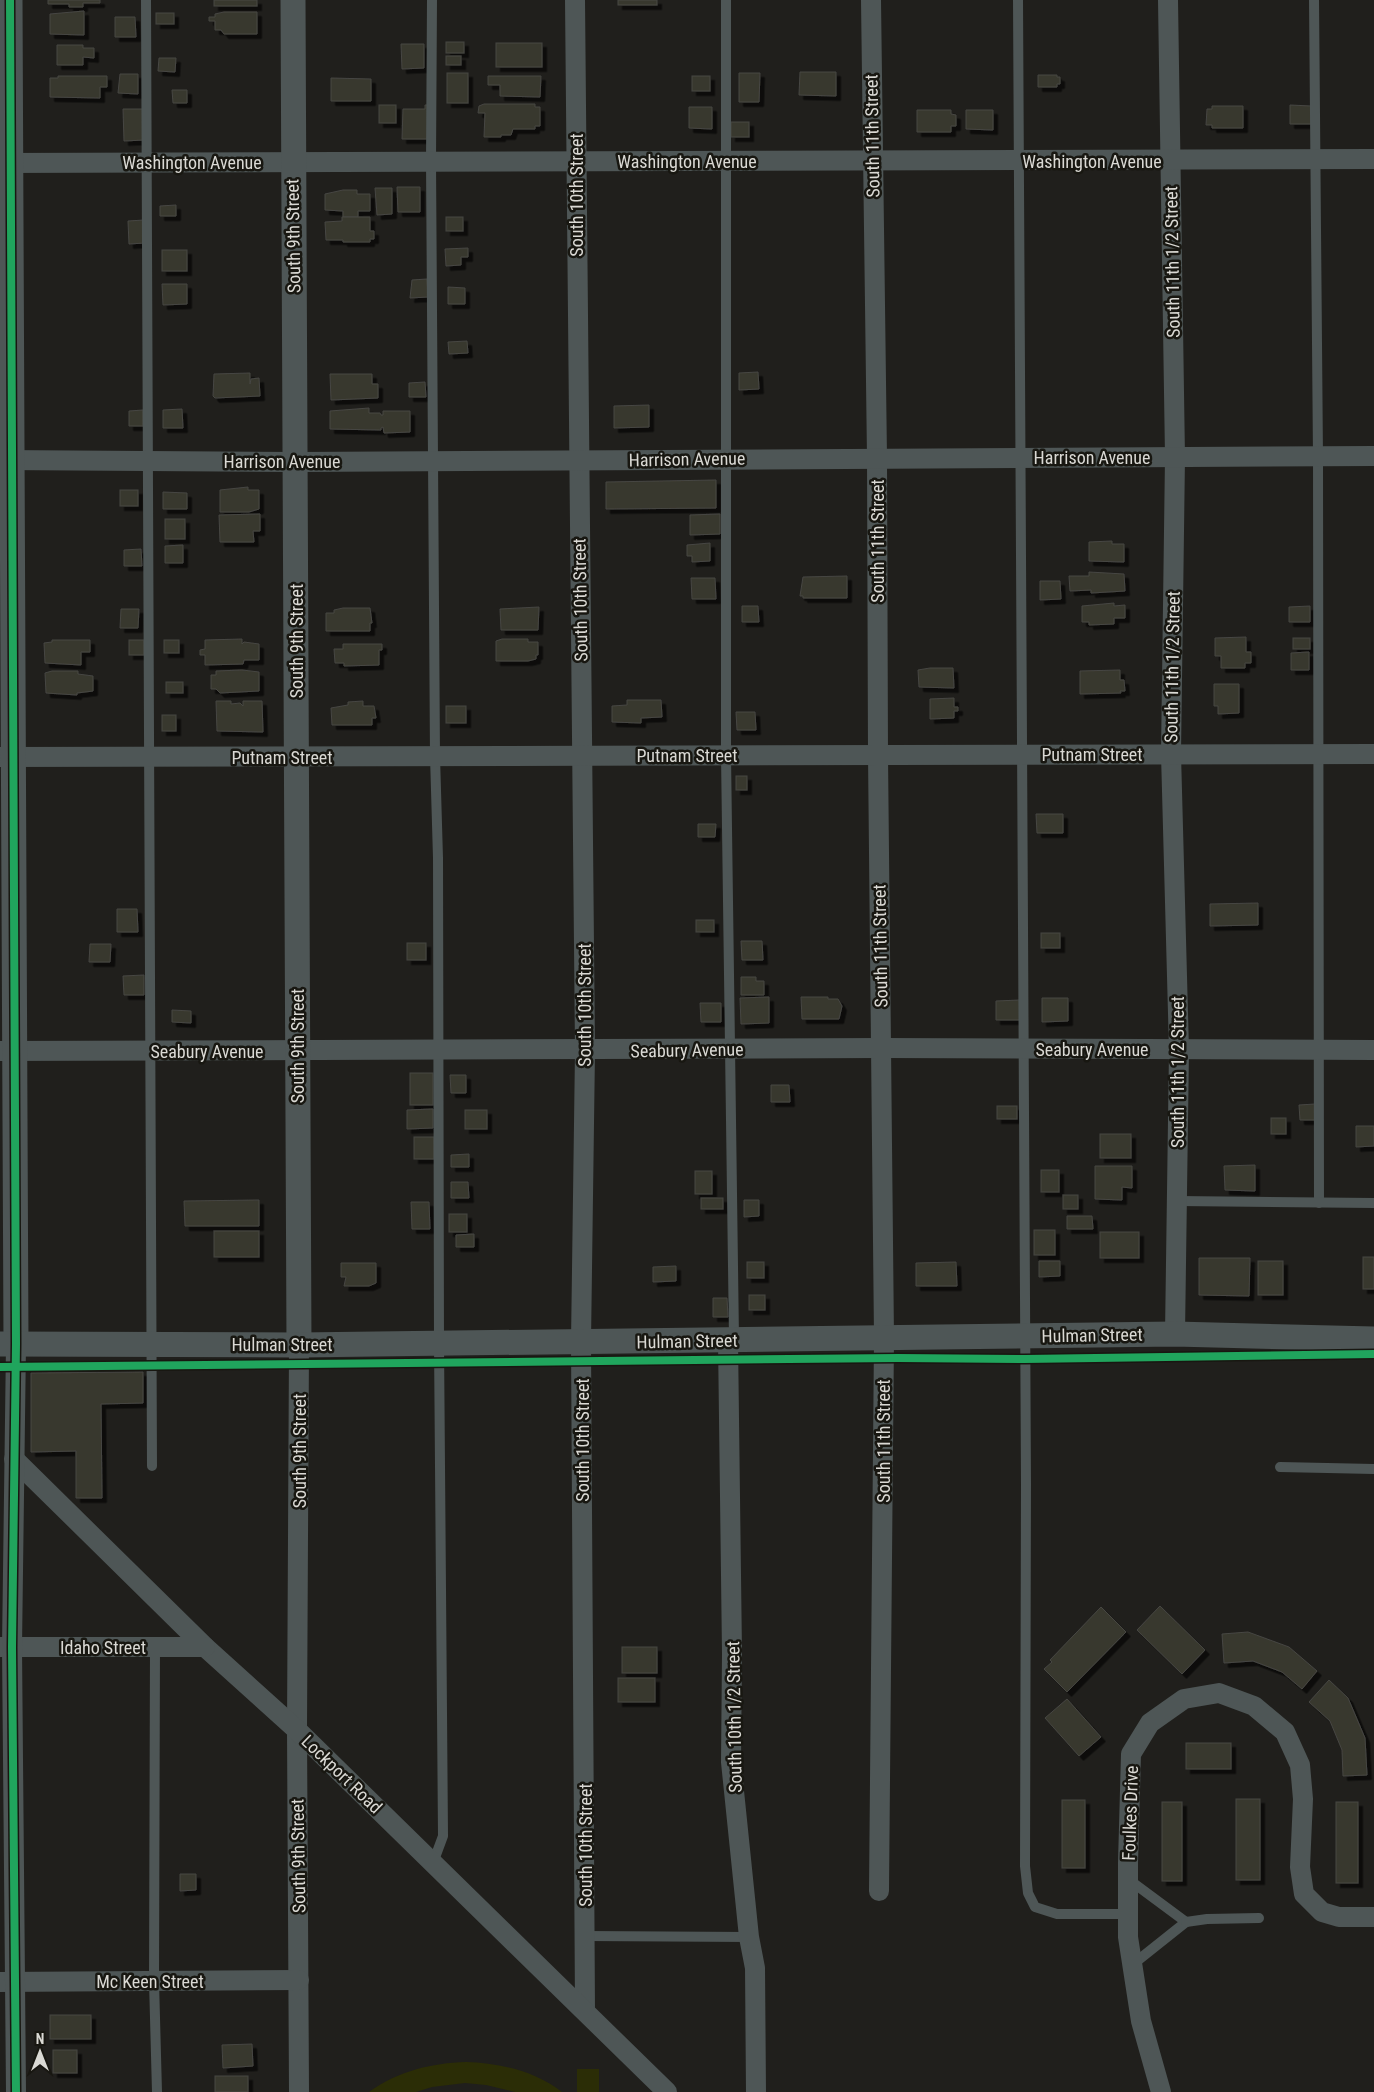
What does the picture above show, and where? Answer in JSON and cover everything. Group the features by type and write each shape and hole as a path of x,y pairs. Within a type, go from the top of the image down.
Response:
{"street":[{"path":"10,0 6,163 5,460 8,1344 14,1459 6,1647 7,1982 16,2092"},
{"name":"South 9th Street","path":"293,0 299,1345 297,1730 300,1980 299,2092"},
{"name":"South 10th Street","path":"576,0 578,460 585,1051 581,1342 585,2010"},
{"name":"South 11th Street","path":"871,0 877,457 884,1338 879,1892"},
{"name":"South 11th 1/2 Street","path":"1168,0 1175,457 1171,754 1179,1050 1175,1334"},
{"name":"Washington Avenue","path":"6,163 1374,159"},
{"name":"Harrison Avenue","path":"5,460 296,462 877,457 1374,456"},
{"name":"Putnam Street","path":"6,757 1374,754"},
{"name":"Seabury Avenue","path":"7,1051 585,1051 882,1048 1374,1050"},
{"name":"Hulman Street","path":"8,1344 299,1345 1175,1334 1374,1339"},
{"name":"South 10th 1/2 Street","path":"731,1340 731,1762 749,1937 755,1968 756,2092"},
{"name":"Lockport Road","path":"14,1459 205,1647 297,1730 667,2092"},
{"name":"Idaho Street","path":"6,1647 205,1647"},
{"name":"Foulkes Drive","path":"1161,2092 1141,2021 1132,1965 1128,1914 1131,1754 1150,1723 1184,1699 1219,1694 1254,1706 1285,1732 1300,1765 1303,1798 1300,1867 1304,1894 1322,1912 1340,1917 1374,1917"},
{"name":"Mc Keen Street","path":"7,1982 300,1980"}],"lane":[{"path":"146,0 152,1466"},
{"path":"432,0 431,161 435,756 438,858 443,1836 433,1863"},
{"path":"726,0 726,755 731,1340"},
{"path":"1018,0 1023,755 1025,1866 1028,1893 1035,1907 1057,1914 1128,1914"},
{"path":"1314,0 1318,457 1319,1203"},
{"path":"1177,1201 1374,1203"},
{"path":"1280,1467 1374,1469"},
{"path":"155,1647 154,1981 157,2092"},
{"path":"1128,1879 1186,1922"},
{"path":"1132,1965 1186,1922 1207,1919 1259,1918"},
{"path":"585,1936 749,1937"}],"green space":[{"path":"466,2062 492,2064 517,2070 540,2079 562,2092 515,2092 486,2085 465,2083 432,2087 416,2092 369,2092 403,2074 428,2066"},
{"path":"577,2069 599,2069 599,2092 577,2092"}],"building":[{"path":"48,0 100,0 100,3 83,3 83,7 69,7 69,4 48,4"},
{"path":"214,0 257,0 257,6 214,6"},
{"path":"618,0 657,0 657,5 618,5"},
{"path":"84,11 84,35 50,34 50,14"},
{"path":"224,12 257,12 257,34 224,34 221,30 215,30 215,21 209,21 209,17 215,17 215,14"},
{"path":"156,13 174,13 174,24 156,24"},
{"path":"115,17 135,17 136,37 115,37"},
{"path":"446,42 464,42 464,53 446,53"},
{"path":"496,43 542,43 542,67 496,67"},
{"path":"401,44 424,44 424,68 402,69"},
{"path":"57,45 83,45 83,48 94,48 94,58 83,57 83,65 57,65"},
{"path":"446,56 461,56 461,65 446,65"},
{"path":"159,58 176,58 175,72 158,71"},
{"path":"800,72 836,72 836,96 799,95"},
{"path":"447,73 468,73 468,103 447,103"},
{"path":"739,73 760,73 759,102 739,102"},
{"path":"120,74 138,74 138,94 118,93"},
{"path":"1038,75 1057,75 1057,77 1060,77 1060,84 1057,84 1057,87 1038,87"},
{"path":"58,76 107,76 107,87 100,87 100,98 50,97 50,78 58,78"},
{"path":"488,76 541,76 540,97 500,96 500,85 488,85"},
{"path":"692,76 710,76 710,91 692,91"},
{"path":"331,78 371,79 371,101 331,101"},
{"path":"172,90 187,90 187,103 173,103"},
{"path":"484,104 535,104 535,107 540,107 540,126 535,126 535,129 513,129 511,135 501,135 501,137 484,137 485,113 478,113 479,106"},
{"path":"379,105 396,105 396,123 379,123"},
{"path":"425,105 430,105 430,139 402,139 403,109 425,109"},
{"path":"1290,105 1311,106 1311,124 1290,124"},
{"path":"1212,106 1243,106 1243,128 1212,128 1212,125 1206,125 1207,109 1212,109"},
{"path":"689,107 712,107 712,129 689,128"},
{"path":"123,109 143,109 144,140 124,141"},
{"path":"917,110 951,110 951,114 956,115 956,126 951,126 951,132 917,132"},
{"path":"966,110 993,110 993,130 966,129"},
{"path":"731,122 749,122 749,137 731,137"},
{"path":"397,187 420,187 420,212 398,212"},
{"path":"375,188 392,188 392,214 377,215"},
{"path":"343,190 357,190 357,194 370,194 370,211 358,211 358,217 343,217 343,211 325,210 325,194"},
{"path":"176,205 176,216 160,216 160,206"},
{"path":"342,217 370,217 370,231 374,231 374,239 370,239 370,242 326,240 325,222 342,221"},
{"path":"446,217 463,217 463,231 446,231"},
{"path":"144,220 145,243 129,244 128,221"},
{"path":"468,248 468,257 461,257 461,265 446,266 445,249"},
{"path":"162,250 187,250 187,271 162,271"},
{"path":"427,279 428,297 410,298 412,280"},
{"path":"162,284 187,284 187,304 163,305"},
{"path":"448,287 465,288 465,304 448,304"},
{"path":"467,341 468,353 449,354 448,342"},
{"path":"758,372 759,389 739,390 739,373"},
{"path":"250,373 250,384 251,379 259,378 260,396 215,398 213,396 214,374"},
{"path":"330,374 372,374 372,384 378,384 378,398 331,400"},
{"path":"425,382 426,397 409,397 409,383"},
{"path":"649,405 649,427 614,428 614,406"},
{"path":"369,408 369,413 380,413 381,415 383,415 383,411 410,411 410,432 384,433 383,427 381,430 330,429 330,411"},
{"path":"182,409 183,428 163,428 163,410"},
{"path":"143,410 143,426 129,426 129,411"},
{"path":"716,480 716,508 606,509 606,482"},
{"path":"248,487 248,490 259,490 259,509 249,512 220,512 220,490"},
{"path":"120,490 138,490 138,506 120,506"},
{"path":"163,492 187,493 187,509 163,509"},
{"path":"260,514 260,531 253,531 254,542 220,542 219,515"},
{"path":"720,514 720,534 690,535 690,515"},
{"path":"165,519 185,519 185,539 165,539"},
{"path":"1112,541 1112,544 1124,544 1124,562 1089,561 1089,542"},
{"path":"710,543 710,561 692,562 692,556 687,556 687,545"},
{"path":"183,545 183,563 165,563 165,546"},
{"path":"141,549 142,566 124,566 124,550"},
{"path":"1089,572 1124,574 1125,591 1091,593 1091,590 1070,591 1069,576 1089,576"},
{"path":"847,576 847,598 803,598 803,596 800,596 803,577"},
{"path":"691,578 715,578 716,599 692,599"},
{"path":"1040,581 1060,581 1061,599 1040,600"},
{"path":"1114,603 1114,606 1125,605 1125,618 1114,618 1114,624 1089,625 1089,622 1082,622 1082,606"},
{"path":"742,606 758,606 759,622 742,622"},
{"path":"1310,606 1310,622 1289,622 1289,607"},
{"path":"539,607 538,630 501,630 500,609"},
{"path":"370,608 372,623 370,623 370,631 326,631 326,613 334,613 334,610"},
{"path":"121,609 139,609 138,628 120,628"},
{"path":"1246,637 1246,652 1251,652 1251,663 1245,663 1245,668 1221,668 1221,656 1215,656 1215,638"},
{"path":"1293,638 1310,638 1310,649 1293,649"},
{"path":"242,639 242,644 244,642 259,644 259,660 244,660 243,664 205,665 205,655 200,655 200,650 205,649 205,640"},
{"path":"502,639 528,639 528,642 538,642 538,655 536,655 536,659 528,661 496,661 496,641"},
{"path":"52,640 90,640 90,652 81,652 81,665 45,663 44,643 52,642"},
{"path":"129,640 144,640 144,655 129,655"},
{"path":"164,640 179,640 179,653 164,653"},
{"path":"343,644 382,644 382,650 379,650 379,665 344,666 344,663 335,663 334,649 343,649"},
{"path":"1309,652 1309,670 1291,670 1291,653"},
{"path":"953,668 954,688 919,687 918,670"},
{"path":"242,670 259,672 259,691 220,693 216,689 211,689 211,675 216,675 216,671"},
{"path":"1120,670 1120,680 1124,680 1125,691 1120,691 1121,693 1080,694 1080,671"},
{"path":"52,671 78,671 78,674 93,676 93,691 77,693 77,695 46,693 45,673"},
{"path":"166,682 183,682 183,693 166,693"},
{"path":"1214,684 1239,684 1239,713 1218,714 1218,706 1214,706"},
{"path":"954,698 954,707 958,707 958,711 954,711 954,718 930,719 930,699"},
{"path":"627,700 661,700 662,717 641,718 641,723 612,722 612,706 627,705"},
{"path":"216,701 231,701 231,704 240,703 243,706 243,701 262,701 263,732 217,731"},
{"path":"363,701 363,706 374,706 376,718 372,718 372,725 332,725 331,708 348,705 348,702"},
{"path":"446,706 466,706 466,723 446,723"},
{"path":"736,712 755,712 756,730 737,730"},
{"path":"162,715 176,715 176,731 162,731"},
{"path":"736,776 747,776 747,790 736,790"},
{"path":"1036,814 1063,814 1063,833 1037,833"},
{"path":"698,824 716,824 715,837 698,837"},
{"path":"1258,903 1258,925 1210,926 1210,904"},
{"path":"117,909 137,909 138,932 117,932"},
{"path":"696,920 714,920 714,932 696,932"},
{"path":"1041,933 1060,933 1060,948 1041,948"},
{"path":"741,941 762,941 763,960 742,960"},
{"path":"407,943 426,943 426,960 407,960"},
{"path":"90,944 111,944 110,962 89,962"},
{"path":"144,975 144,995 124,995 123,976"},
{"path":"741,977 756,977 756,981 764,981 764,995 741,995"},
{"path":"769,997 769,1023 741,1024 740,998"},
{"path":"801,997 838,999 842,1006 839,1019 802,1019"},
{"path":"1042,998 1068,998 1068,1021 1042,1022"},
{"path":"1020,1000 1021,1020 996,1020 996,1001"},
{"path":"700,1003 721,1003 721,1022 701,1022"},
{"path":"172,1010 191,1011 191,1023 172,1022"},
{"path":"410,1073 433,1073 433,1105 410,1105"},
{"path":"450,1075 466,1075 466,1093 451,1093"},
{"path":"771,1085 789,1085 790,1102 771,1102"},
{"path":"1315,1104 1315,1120 1300,1120 1299,1105"},
{"path":"997,1106 1017,1106 1017,1119 997,1119"},
{"path":"433,1109 433,1128 407,1129 407,1110"},
{"path":"465,1110 487,1110 487,1129 465,1129"},
{"path":"1271,1118 1286,1118 1286,1134 1271,1134"},
{"path":"1356,1126 1374,1126 1374,1146 1356,1147"},
{"path":"1100,1134 1131,1134 1131,1158 1100,1158"},
{"path":"414,1137 434,1137 434,1159 414,1159"},
{"path":"469,1154 469,1167 451,1167 451,1155"},
{"path":"1255,1165 1255,1191 1225,1190 1224,1166"},
{"path":"1095,1166 1132,1166 1132,1188 1122,1187 1122,1200 1095,1199"},
{"path":"1041,1170 1059,1170 1059,1192 1041,1192"},
{"path":"695,1171 712,1171 712,1194 695,1194"},
{"path":"451,1182 468,1182 469,1198 451,1198"},
{"path":"1063,1195 1078,1195 1078,1209 1063,1209"},
{"path":"701,1198 723,1198 723,1209 701,1209"},
{"path":"259,1200 259,1226 185,1226 184,1201"},
{"path":"744,1200 759,1200 759,1216 744,1217"},
{"path":"411,1202 429,1202 430,1229 412,1229"},
{"path":"449,1214 467,1214 467,1232 449,1232"},
{"path":"1067,1216 1092,1216 1093,1229 1067,1229"},
{"path":"1034,1230 1055,1230 1055,1255 1034,1255"},
{"path":"214,1231 259,1231 259,1257 214,1257"},
{"path":"1100,1232 1139,1232 1139,1258 1100,1258"},
{"path":"474,1234 474,1247 456,1247 456,1235"},
{"path":"1363,1257 1374,1257 1374,1289 1363,1289"},
{"path":"1199,1258 1250,1258 1249,1296 1199,1295"},
{"path":"1039,1261 1060,1261 1060,1276 1039,1277"},
{"path":"1258,1261 1283,1261 1283,1295 1258,1295"},
{"path":"747,1262 764,1262 764,1278 747,1278"},
{"path":"956,1262 957,1286 916,1286 916,1263"},
{"path":"341,1263 376,1263 376,1283 369,1286 344,1286 346,1277 341,1277"},
{"path":"676,1266 676,1281 653,1282 653,1267"},
{"path":"749,1295 765,1295 765,1310 749,1310"},
{"path":"713,1298 727,1298 728,1317 713,1317"},
{"path":"143,1372 143,1403 101,1404 102,1498 76,1498 76,1451 31,1452 31,1373"},
{"path":"1160,1606 1205,1650 1182,1674 1137,1630"},
{"path":"1101,1607 1126,1632 1067,1692 1044,1669 1052,1662 1050,1660"},
{"path":"1248,1632 1289,1647 1317,1671 1302,1689 1282,1672 1253,1661 1224,1663 1222,1634"},
{"path":"622,1647 657,1647 657,1673 622,1673"},
{"path":"618,1678 655,1678 655,1702 618,1702"},
{"path":"1329,1680 1348,1698 1365,1738 1367,1775 1343,1776 1342,1750 1330,1721 1309,1702"},
{"path":"1067,1699 1101,1737 1079,1756 1045,1718"},
{"path":"1186,1743 1231,1743 1231,1769 1186,1769"},
{"path":"1236,1799 1260,1799 1260,1880 1236,1880"},
{"path":"1062,1800 1085,1800 1085,1868 1062,1868"},
{"path":"1162,1802 1182,1802 1182,1881 1162,1881"},
{"path":"1336,1802 1358,1802 1358,1883 1336,1883"},
{"path":"180,1874 196,1874 196,1890 180,1891"},
{"path":"50,2015 91,2015 91,2039 50,2039"},
{"path":"252,2044 253,2066 223,2068 222,2045"},
{"path":"53,2050 77,2050 77,2073 53,2073"},
{"path":"215,2076 248,2076 248,2092 215,2092"}],"cycle path":[{"path":"10,0 16,1344 12,1647 16,2092"},
{"path":"0,1367 898,1358 1025,1359 1374,1354"}]}
